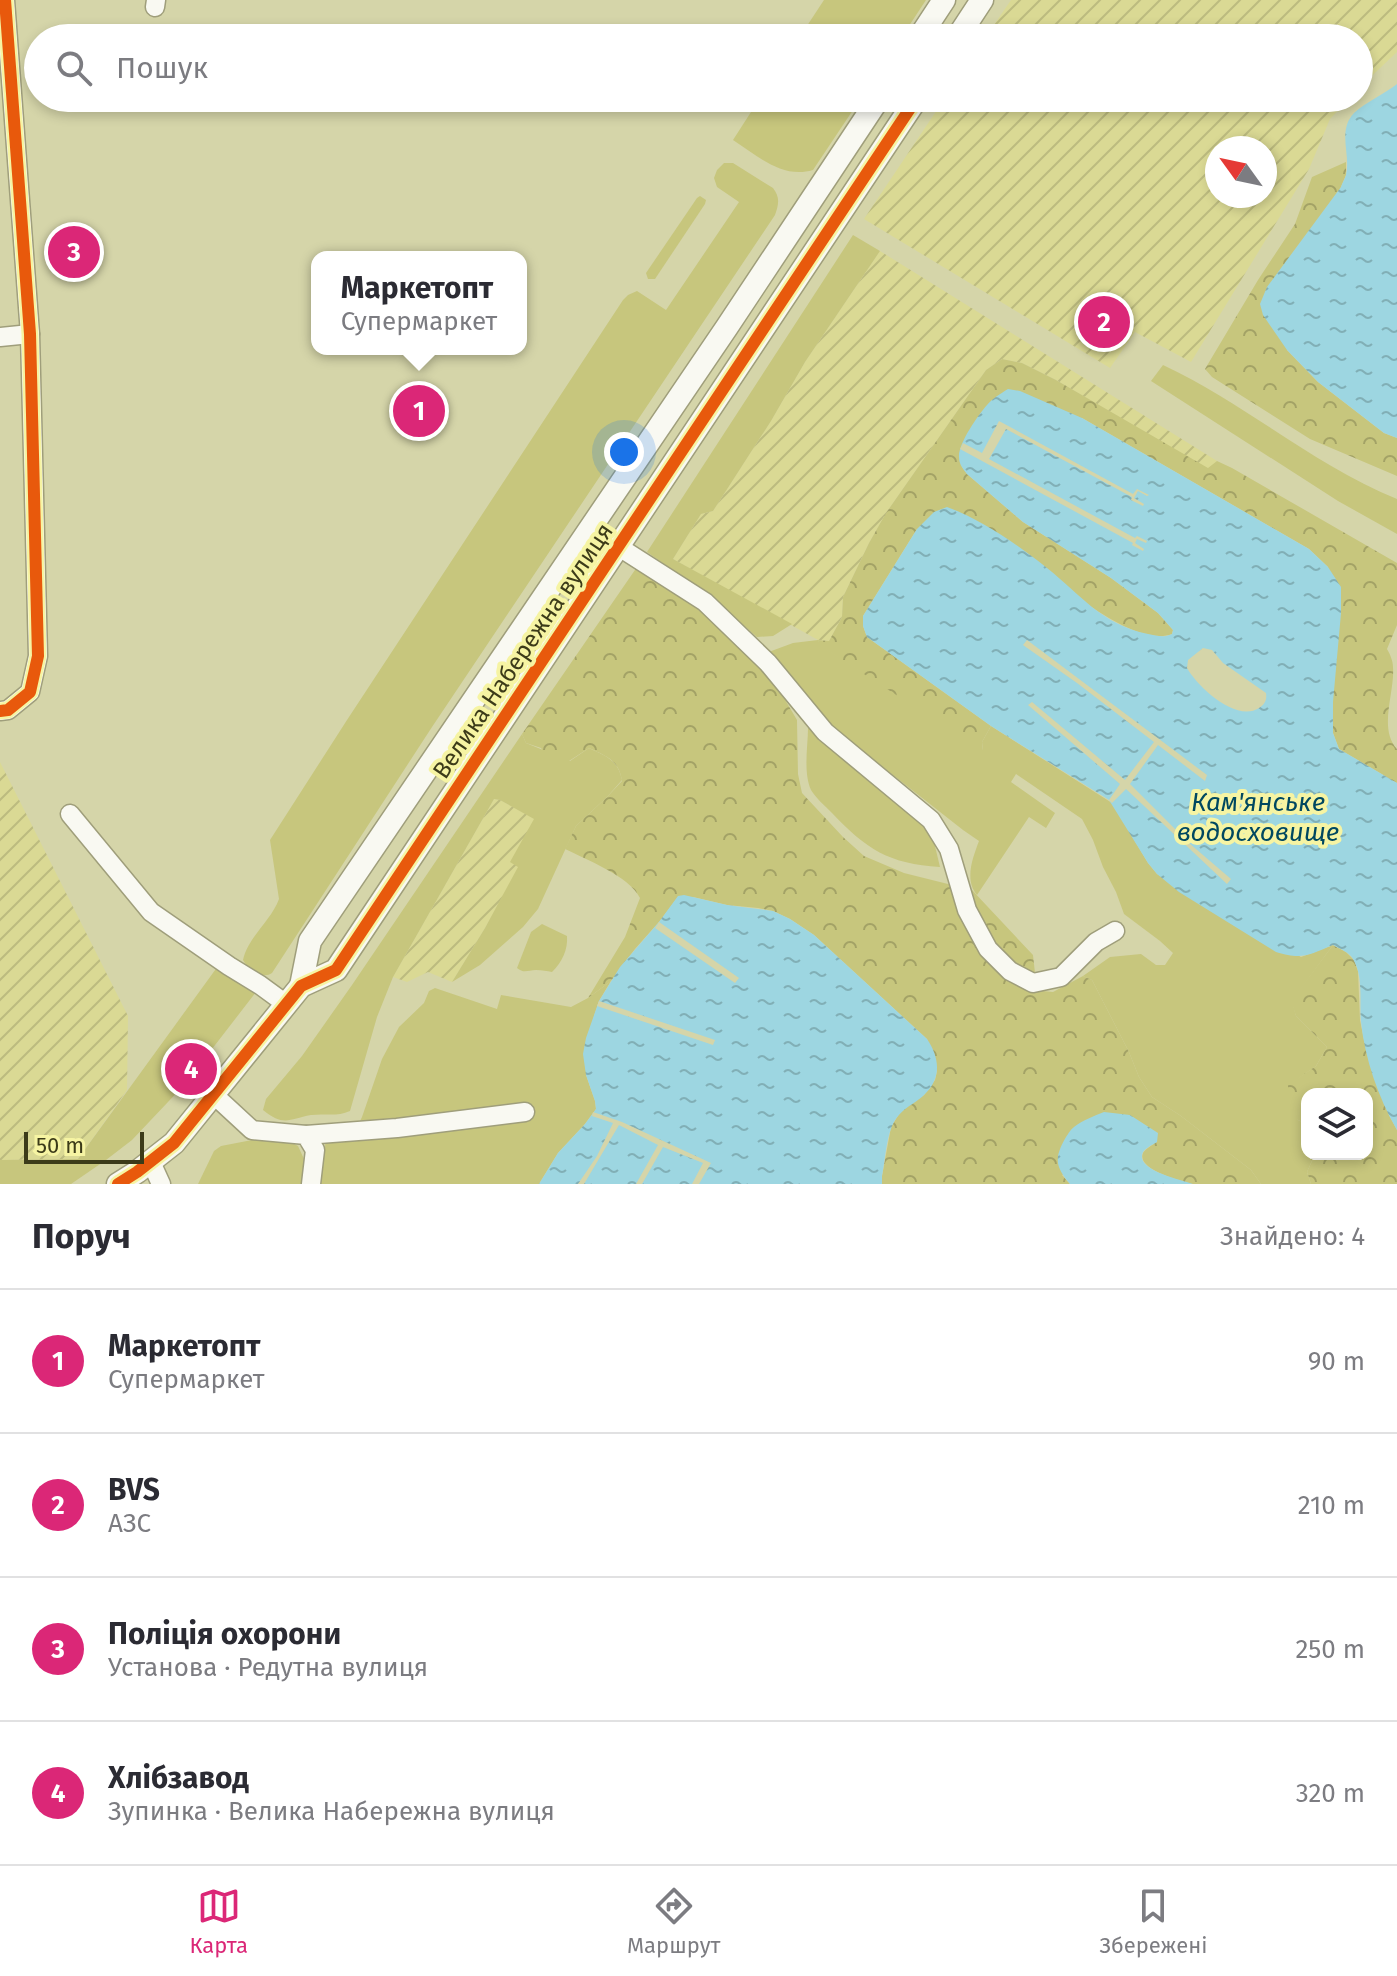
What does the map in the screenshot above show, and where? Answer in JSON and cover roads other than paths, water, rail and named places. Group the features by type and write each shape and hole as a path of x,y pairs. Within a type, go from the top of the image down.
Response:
{"street":[{"path":"0,711 8,710 30,692 38,656 30,334 5,0"},
{"path":"928,24 944,0"},
{"path":"966,24 982,0"},
{"name":"Велика Набережна вулиця","path":"301,986 310,941 870,112"},
{"name":"Велика Набережна вулиця","path":"118,1184 174,1143 301,986 336,970 908,112"},
{"path":"0,337 30,334"},
{"path":"619,547 705,602 768,663 825,732 931,820 949,849 967,910 988,949 1010,971 1033,983 1061,977 1096,942 1115,931"},
{"path":"70,814 151,912 286,1004"},
{"path":"213,1094 252,1130 306,1135 397,1128 525,1112"},
{"path":"306,1135 315,1150 311,1184"},
{"path":"151,1162 161,1184"}],"water":[{"path":"1397,84 1397,438 1384,433 1318,382 1287,350 1263,315 1260,304 1267,287 1341,187 1347,167 1346,127 1355,112 1373,112 1373,100"},
{"name":"Кам'янське водосховище","path":"1008,389 1020,391 1082,418 1309,549 1328,567 1341,587 1333,733 1339,749 1397,783 1397,1130 1369,1064 1361,1022 1359,974 1349,954 1333,945 1305,955 1276,952 1179,892 1148,863 1109,800 991,726 867,637 863,616 917,529 934,512 947,507 1011,542 1104,616 1154,635 1172,634 1173,630 1158,613 1111,578 1023,522 967,474 959,457 965,437 987,405","holes":["1203,648 1212,650 1223,663 1266,693 1266,700 1261,706 1250,711 1239,711 1218,700 1199,684 1187,668 1188,660"]},
{"path":"678,896 773,911 790,919 814,935 927,1039 935,1054 936,1076 923,1096 902,1112 892,1126 882,1184 539,1184 558,1153 596,1109 583,1054 599,1001 620,967"},
{"path":"1104,1112 1130,1115 1158,1133 1157,1142 1143,1153 1143,1161 1154,1170 1193,1184 1070,1184 1058,1162 1062,1144 1074,1127"}],"place":[{"name":"Поліція охорони","path":"74,252"},
{"name":"BVS","path":"1104,322"},
{"name":"Маркетопт","path":"419,411"},
{"name":"Хлібзавод","path":"191,1069"}]}
